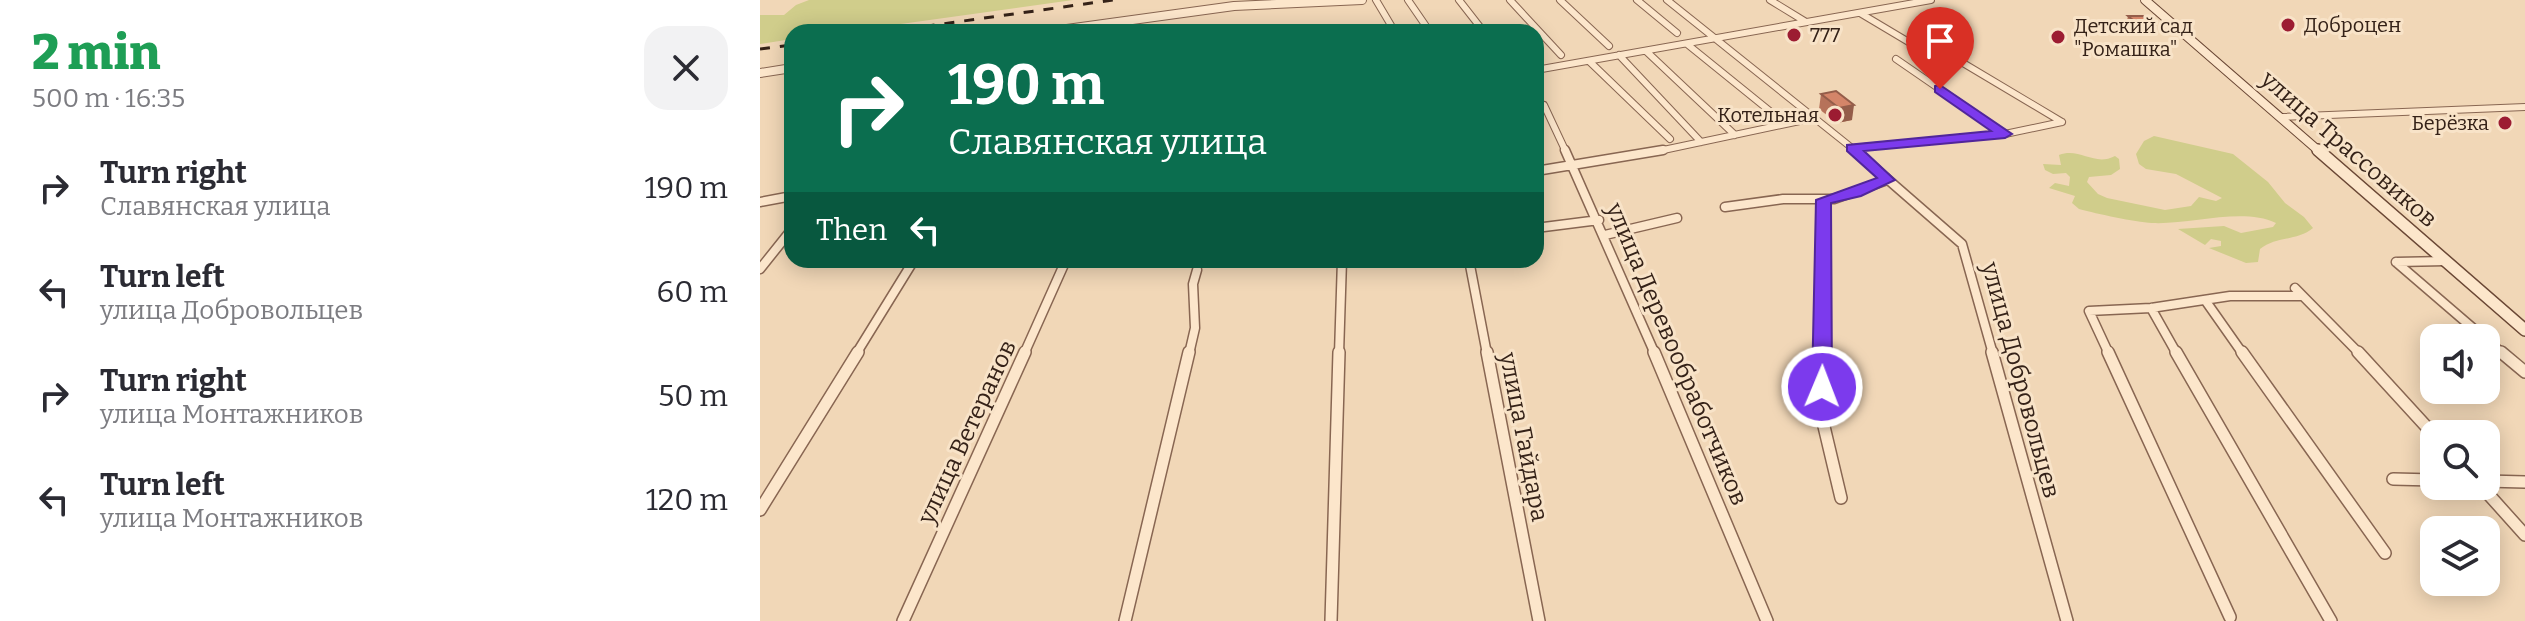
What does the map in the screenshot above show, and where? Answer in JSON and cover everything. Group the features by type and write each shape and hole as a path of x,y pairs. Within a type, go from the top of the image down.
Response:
{"main road":[{"name":"улица Трассовиков","path":"2145,0 2525,330"}],"street":[{"path":"1101,24 1220,7 1362,0"},
{"path":"1376,0 1390,24"},
{"path":"1408,0 1424,24"},
{"path":"1459,0 1478,24"},
{"path":"1510,0 1532,24"},
{"path":"1560,0 1609,46"},
{"path":"1637,0 1677,33"},
{"name":"улица Добровольцев","path":"1667,0 1953,233 1967,255 2067,621"},
{"path":"1770,0 1806,22"},
{"path":"1544,69 1931,0"},
{"path":"1852,148 2005,134 2062,122 1958,60 1917,47 1860,13"},
{"path":"1544,37 1561,55"},
{"path":"1687,44 1776,116"},
{"path":"1646,51 1735,135"},
{"path":"1619,55 1701,142"},
{"path":"1896,59 2005,134"},
{"path":"1589,61 1670,139"},
{"path":"760,73 784,69"},
{"name":"улица Деревообработчиков","path":"1544,105 1599,220 1767,621"},
{"path":"2280,117 2525,107"},
{"path":"1544,170 1576,167 1814,118"},
{"path":"1725,207 1783,199 1823,200 1856,193 1887,180"},
{"path":"760,202 784,198"},
{"path":"1823,200 1822,418 1841,498"},
{"path":"1605,235 1677,218"},
{"path":"1544,227 1599,220"},
{"path":"760,269 784,239"},
{"path":"2446,261 2396,262 2525,372"},
{"path":"760,510 909,268"},
{"name":"улица Ветеранов","path":"903,621 1062,268"},
{"path":"1331,621 1342,268"},
{"name":"улица Гайдара","path":"1471,268 1539,621"},
{"path":"1125,621 1195,328 1193,284 1197,270"},
{"path":"2230,617 2089,311 2151,308 2230,296 2298,292 2319,309 2420,420"},
{"path":"2205,300 2385,553"},
{"path":"2151,308 2331,621"},
{"path":"2393,479 2420,480"},
{"path":"2500,481 2525,482"},
{"path":"2494,500 2525,535"}],"shaded area":[{"path":"809,0 1073,0 900,24 784,24 784,40 760,44 760,15 784,15 796,5"},
{"path":"2154,136 2233,154 2268,182 2285,203 2313,228 2301,235 2266,245 2260,249 2258,262 2246,263 2209,248 2221,246 2221,241 2211,239 2205,245 2178,229 2224,226 2241,233 2273,227 2276,223 2262,218 2232,216 2167,223 2136,221 2079,209 2072,203 2075,196 2049,188 2055,183 2069,186 2070,177 2066,173 2053,174 2045,170 2043,164 2061,165 2059,155 2074,153 2100,159 2115,156 2119,159 2120,169 2111,175 2089,177 2087,182 2098,194 2107,198 2165,210 2191,206 2199,197 2216,201 2222,198 2176,174 2146,169 2139,164 2136,154 2144,141"}],"building":[{"path":"2128,16 2143,16 2154,25 2139,25"},
{"path":"1836,91 1854,105 1839,108 1821,94"}],"railway":[{"path":"942,24 1113,0"},
{"path":"760,49 784,46"}],"place":[{"name":"Доброцен","path":"2288,25"},
{"name":"777","path":"1794,35"},
{"name":"Детский сад \"Ромашка\"","path":"2058,37"},
{"name":"Котельная","path":"1835,115"},
{"name":"Берёзка","path":"2505,123"}],"route":[{"path":"1822,387 1823,200 1856,193 1887,180 1852,148 2005,134 1940,89"}]}
